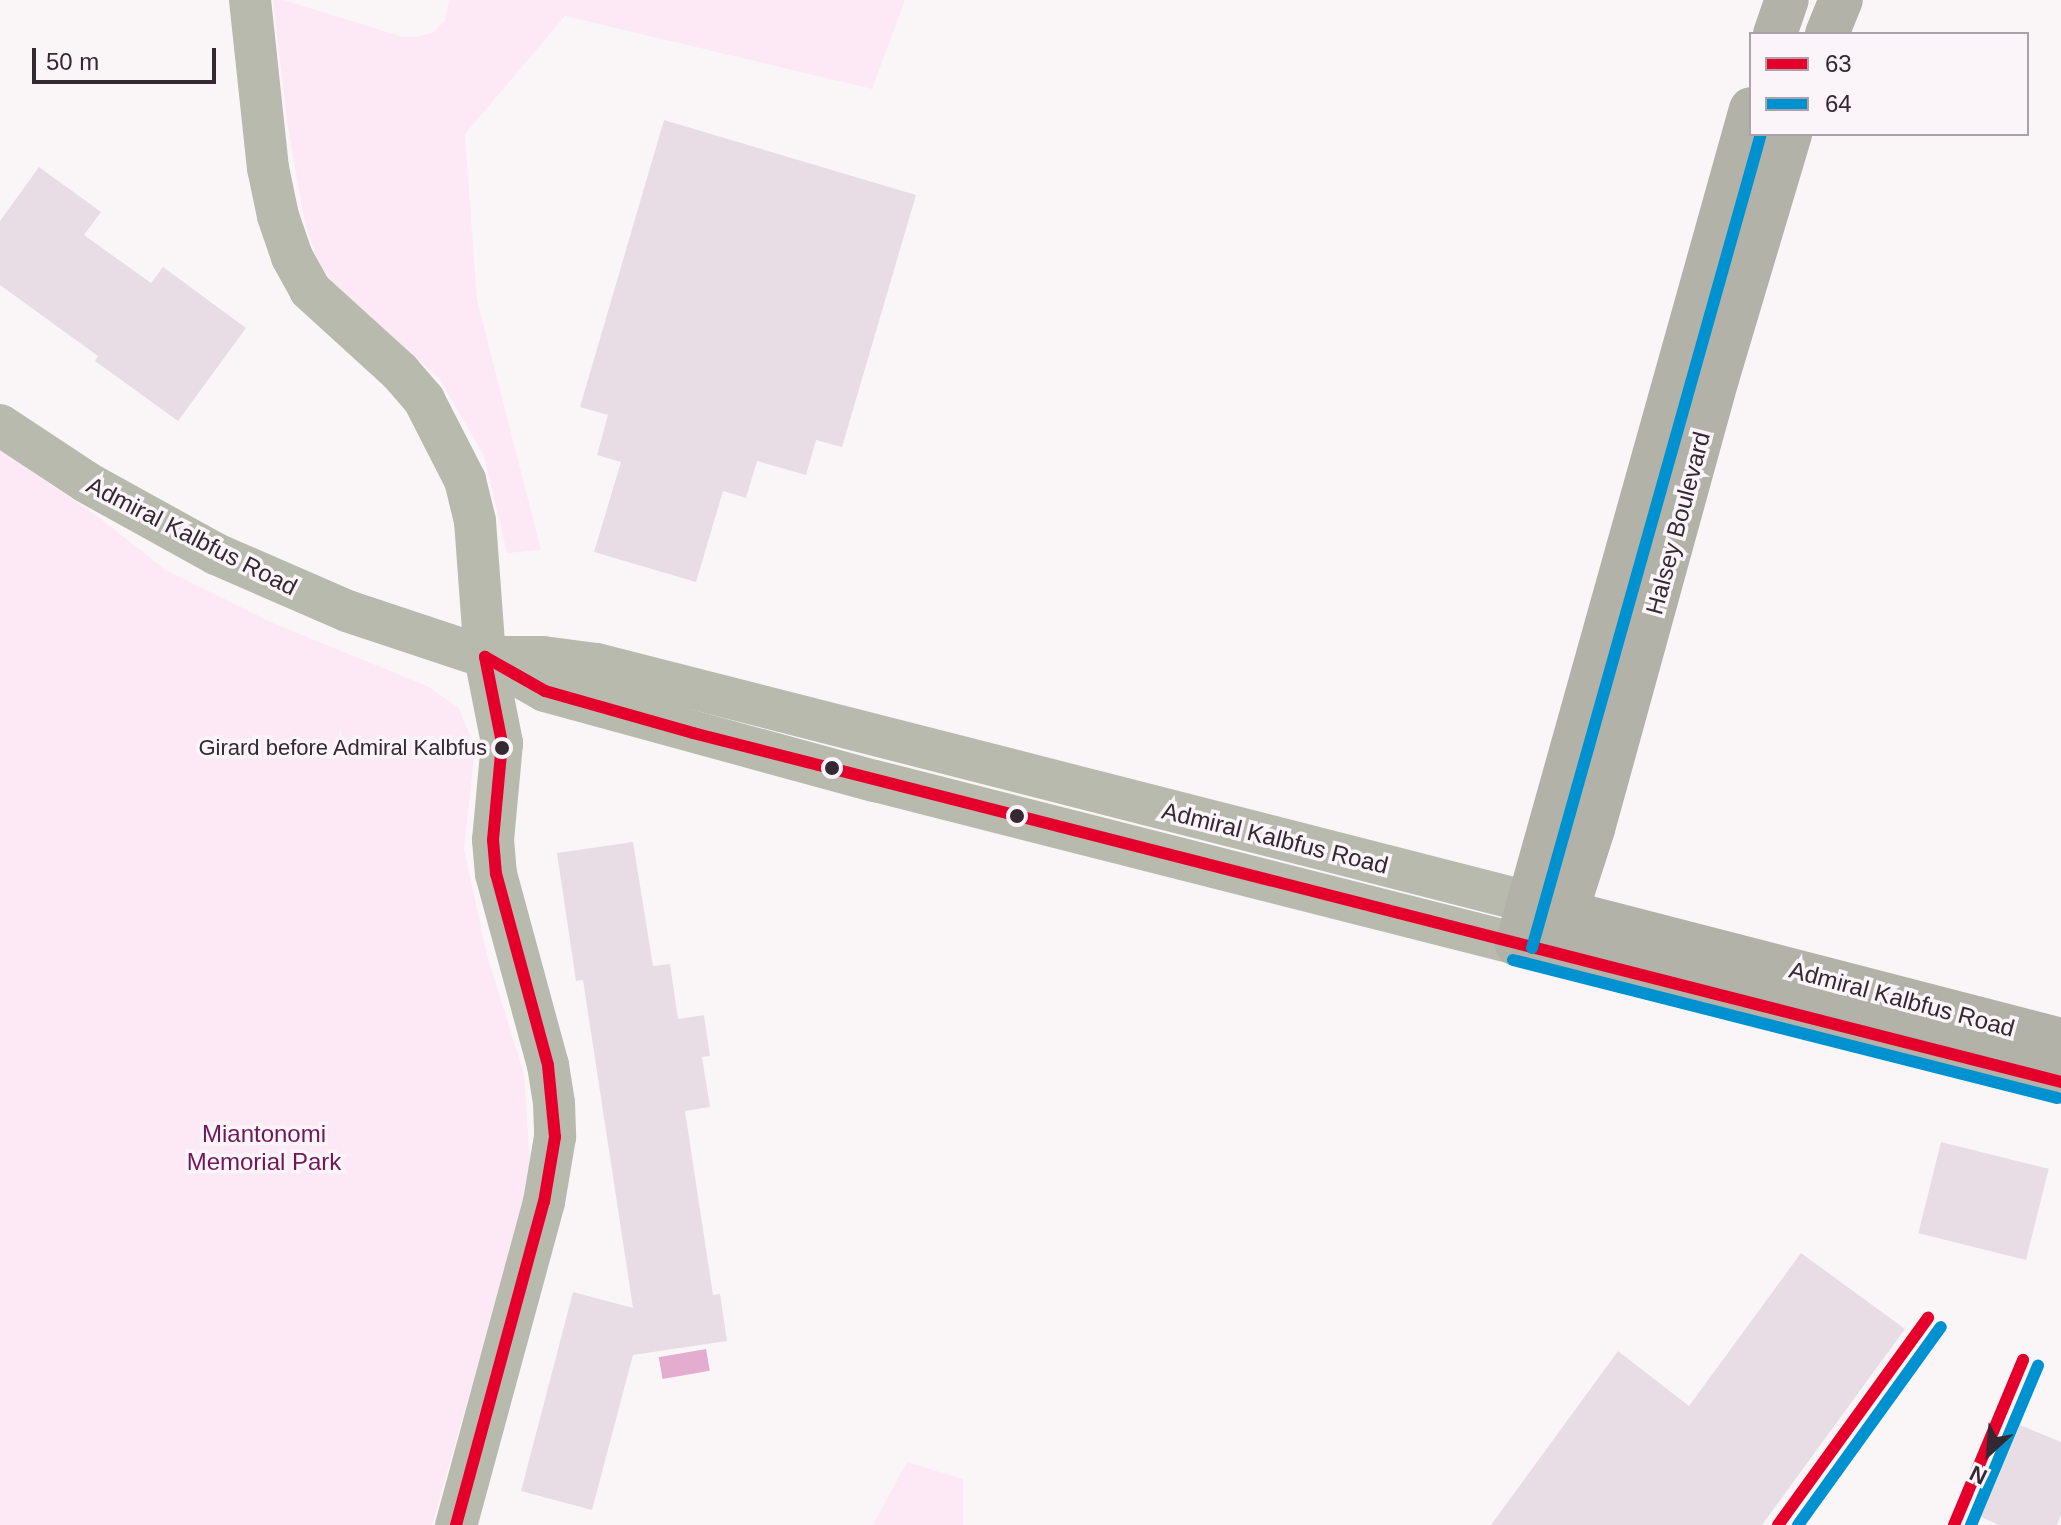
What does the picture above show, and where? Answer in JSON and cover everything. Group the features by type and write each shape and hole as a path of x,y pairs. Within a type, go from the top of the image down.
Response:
{"highway":[{"path":"1776,32 1787,0"},
{"path":"1828,32 1841,0"},
{"name":"Halsey Boulevard","path":"1548,907 1749,117"},
{"name":"Halsey Boulevard","path":"1548,907 1789,136"},
{"path":"1535,949 1548,907"},
{"name":"Admiral Kalbfus Road","path":"1548,907 2061,1040"},
{"name":"Admiral Kalbfus Road","path":"1535,949 2061,1082"}],"main road":[{"path":"250,0 268,168 278,216 292,257 310,290 400,372 424,400 465,480 475,521 485,657 502,743 493,840 496,874 548,1065 555,1137 544,1202 456,1525"},
{"name":"Admiral Kalbfus Road","path":"0,425 86,482 229,560 347,611 485,657 545,691 693,733 1535,949"},
{"name":"Admiral Kalbfus Road","path":"485,657 543,657 597,664 1548,907"}],"green space":[{"path":"273,0 284,0 403,37 417,37 434,32 445,20 449,0 905,0 872,89 565,16 465,134 477,300 541,550 507,553 484,456 439,378 337,289 318,262 305,224 287,121"},
{"name":"Miantonomi Memorial Park","path":"0,450 97,516 166,570 273,623 429,687 459,708 475,748 464,849 487,955 524,1074 531,1178 432,1525 0,1525"},
{"path":"907,1462 963,1479 963,1525 873,1525"}],"shaded area":[{"path":"706,1349 710,1371 663,1379 659,1357"}],"building":[{"path":"664,120 916,195 842,447 816,440 806,475 757,461 746,498 723,491 696,582 594,552 621,462 597,455 608,415 580,407"},
{"path":"39,167 101,212 84,235 151,283 163,267 246,328 178,421 95,361 98,356 0,285 0,221"},
{"path":"633,842 653,966 670,964 678,1019 704,1015 710,1056 702,1057 710,1107 685,1111 713,1295 720,1294 727,1341 633,1355 592,1510 521,1491 573,1292 633,1308 583,980 576,981 557,853"},
{"path":"1941,1142 2049,1169 2026,1260 1918,1233"},
{"path":"1801,1253 1905,1329 1762,1525 1491,1525 1618,1351 1689,1406"},
{"path":"2020,1425 2061,1442 2061,1515 2057,1525 1999,1525 1981,1517"}],"transit line":[{"name":"64","path":"1532,948 1760,136"},
{"name":"63","path":"485,657 545,691 693,733 2061,1082"},
{"name":"63","path":"456,1525 544,1202 555,1137 548,1065 496,874 493,840 502,743 485,657"},
{"name":"64","path":"1513,960 2057,1098"},
{"name":"63","path":"1778,1525 1928,1318"},
{"name":"64","path":"1798,1525 1941,1327"},
{"name":"63","path":"1954,1525 2023,1360"},
{"name":"64","path":"1971,1525 2038,1366"}],"place":[{"name":"Girard before Admiral Kalbfus","path":"502,748"}]}
